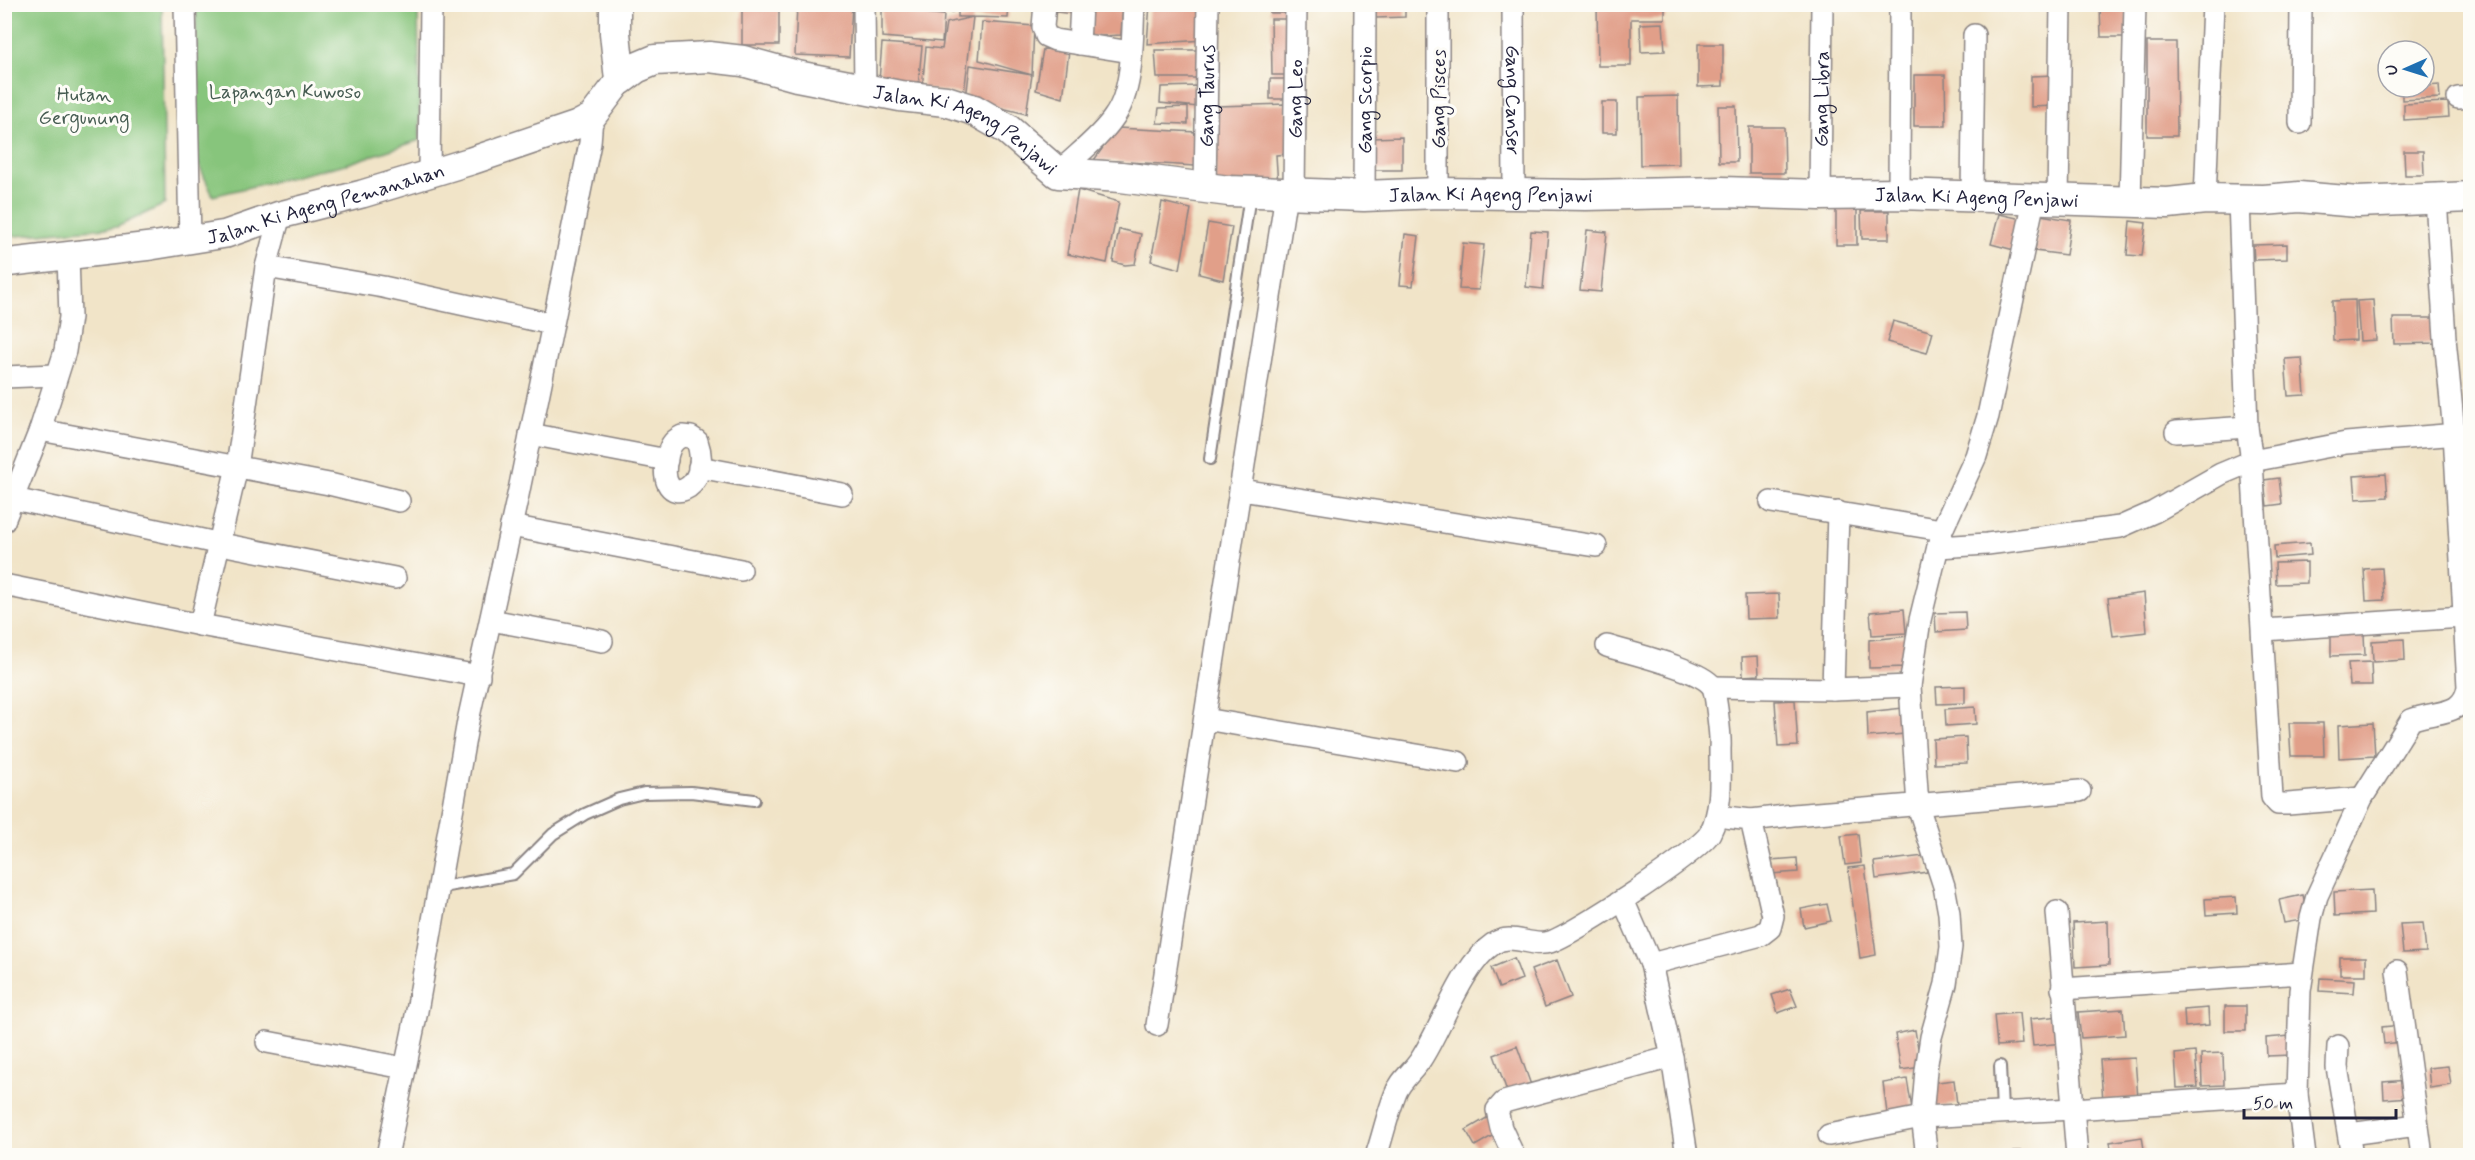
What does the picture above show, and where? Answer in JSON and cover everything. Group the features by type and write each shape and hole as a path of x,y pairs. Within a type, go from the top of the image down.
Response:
{"main road":[{"path":"615,4 615,33 620,80"},
{"name":"Jalan Ki Ageng Penjawi","path":"620,80 636,68 655,60 710,57 744,62 797,76 900,96 946,101 974,110 1007,129 1058,173 1133,178 1205,188 1290,195 1364,196 1438,193 1586,195 1722,192 1820,195 1899,194 2168,203 2299,197 2358,202 2470,197"}],"street":[{"path":"185,4 190,240"},
{"path":"429,172 431,4"},
{"path":"864,4 865,89"},
{"path":"1045,4 1043,27 1046,36 1078,44 1131,52"},
{"path":"1078,44 1081,4"},
{"path":"1058,173 1114,118 1122,105 1127,88 1134,4"},
{"name":"Gang Taurus","path":"1205,188 1208,4"},
{"name":"Gang Leo","path":"1157,1025 1290,195 1296,4"},
{"name":"Gang Scorpio","path":"1364,196 1365,4"},
{"name":"Gang Pisces","path":"1438,4 1438,193"},
{"name":"Gang Canser","path":"1514,4 1514,194"},
{"name":"Gang Libra","path":"1820,195 1822,4"},
{"path":"1899,194 1900,4"},
{"path":"1927,1155 1922,1116 1926,1070 1931,1037 1946,984 1951,947 1949,913 1944,885 1918,806 1910,686 1920,620 1940,538 1976,456 2046,200 2061,4"},
{"path":"2130,201 2135,4"},
{"path":"2213,4 2222,200 2252,461 2272,797 2274,802 2288,804 2362,798"},
{"path":"2300,123 2301,4"},
{"path":"1972,196 1974,35"},
{"name":"Jalan Ki Ageng Pemanahan","path":"4,263 226,234 280,215 362,194 551,135 592,117 620,80"},
{"path":"387,1155 405,1068 441,863 590,142 592,117"},
{"path":"2305,1155 2297,1094 2302,973 2317,896 2362,798 2411,720 2458,708 2466,699 2468,687 2463,617 2465,557 2462,433 2445,338 2436,199"},
{"path":"200,625 221,544 237,467 266,267 280,215"},
{"path":"4,521 40,430 65,351 70,317 68,256"},
{"path":"266,267 383,287 552,324"},
{"path":"4,377 56,375"},
{"path":"2176,432 2247,427"},
{"path":"40,430 329,484 399,501"},
{"path":"1771,502 1839,512 1940,538 1987,544 2120,527 2154,512 2221,474 2252,461 2346,443 2462,433"},
{"path":"530,434 667,460"},
{"path":"682,436 691,437 697,441 699,467 693,485 687,490 672,489 666,481 667,460 674,440 682,436"},
{"path":"699,467 842,494"},
{"path":"1241,490 1596,546"},
{"path":"14,499 221,544 395,578"},
{"path":"1833,689 1839,512"},
{"path":"511,526 741,570"},
{"path":"4,585 200,625 479,676"},
{"path":"2262,630 2463,617"},
{"path":"490,620 602,641"},
{"path":"1607,646 1689,671 1713,687 1833,689 1910,686"},
{"path":"1376,1155 1401,1082 1420,1061 1462,983 1476,962 1493,944 1507,938 1533,943 1549,942 1567,934 1623,900 1709,836 1718,816 1720,741 1713,687"},
{"path":"1205,719 1458,762"},
{"path":"1718,816 1751,820 2080,791"},
{"path":"1651,964 1761,935 1770,928 1773,916 1751,820"},
{"path":"1623,900 1651,964 1672,1057 1687,1155"},
{"path":"2057,912 2077,1155"},
{"path":"2397,971 2422,1155"},
{"path":"2062,989 2302,973"},
{"path":"267,1042 405,1068"},
{"path":"2338,1046 2337,1067 2352,1155"},
{"path":"1514,1155 1497,1110 1504,1102 1672,1057"},
{"path":"1829,1135 1922,1116 2073,1109 2297,1094"},
{"path":"2349,1134 2417,1125"}],"lane":[{"path":"1209,459 1251,192"},
{"path":"437,888 513,873 522,868 533,851 553,834 585,814 619,799 644,793 691,792 754,800"},
{"path":"2000,1066 2002,1111"}],"green space":[{"name":"Hutan Gergunung","path":"5,4 162,5 165,204 117,227 5,237"},
{"name":"Lapangan Kuwoso","path":"196,5 418,5 420,140 350,163 213,196 197,161"}],"building":[{"path":"742,4 779,4 779,45 742,45"},
{"path":"797,4 852,4 849,57 795,55"},
{"path":"882,4 925,4 924,13 944,15 942,42 882,37"},
{"path":"952,4 952,12 929,5"},
{"path":"958,4 1009,4 1008,18 958,17"},
{"path":"1057,4 1074,4 1073,14 1057,12"},
{"path":"1088,4 1123,4 1121,35 1086,37"},
{"path":"1150,4 1203,4 1203,40 1147,44"},
{"path":"1270,4 1288,4 1288,13 1270,13"},
{"path":"1376,4 1405,4 1405,17 1376,18"},
{"path":"1597,4 1665,4 1665,19 1631,19 1631,66 1598,66"},
{"path":"2100,4 2127,4 2128,37 2101,37"},
{"path":"973,17 964,94 922,89 926,47 942,49 946,23"},
{"path":"1271,19 1289,19 1289,75 1272,75"},
{"path":"982,22 1034,26 1032,75 979,60"},
{"path":"1663,23 1665,51 1641,52 1640,24"},
{"path":"2147,42 2176,42 2177,136 2147,136"},
{"path":"882,43 922,46 918,87 879,81"},
{"path":"1698,44 1723,44 1723,86 1698,87"},
{"path":"1043,49 1069,51 1063,98 1036,90"},
{"path":"1155,50 1200,50 1199,78 1157,78"},
{"path":"970,65 1032,75 1026,114 966,99"},
{"path":"1914,75 1945,75 1946,126 1914,126"},
{"path":"2055,75 2055,106 2031,107 2031,76"},
{"path":"1270,79 1286,79 1284,99 1270,99"},
{"path":"2436,85 2439,85 2440,98 2436,98"},
{"path":"1198,86 1198,107 1160,103 1161,87"},
{"path":"1678,96 1679,164 1640,165 1639,97"},
{"path":"1602,102 1617,102 1617,133 1602,133"},
{"path":"2448,102 2449,117 2404,120 2404,104"},
{"path":"1286,104 1289,154 1276,155 1278,186 1215,185 1217,106"},
{"path":"1718,106 1736,106 1737,162 1719,162"},
{"path":"1188,107 1188,124 1157,123 1159,108"},
{"path":"1749,127 1784,127 1785,173 1749,173"},
{"path":"1117,128 1197,132 1195,166 1094,160"},
{"path":"1402,137 1402,170 1371,170 1371,138"},
{"path":"2404,151 2423,151 2424,175 2405,175"},
{"path":"1078,190 1119,202 1107,263 1067,254"},
{"path":"1162,202 1191,209 1180,269 1151,261"},
{"path":"1836,207 1857,207 1857,245 1836,245"},
{"path":"1861,211 1889,211 1889,239 1862,239"},
{"path":"1999,214 2022,219 2014,250 1991,244"},
{"path":"2040,215 2071,220 2066,255 2035,251"},
{"path":"2130,221 2146,223 2142,256 2127,255"},
{"path":"1208,223 1232,227 1223,280 1199,274"},
{"path":"1119,229 1141,234 1135,264 1125,265 1113,262"},
{"path":"1587,230 1607,232 1601,292 1580,290"},
{"path":"1531,231 1548,232 1543,289 1526,287"},
{"path":"1405,234 1419,236 1413,286 1400,285"},
{"path":"1463,243 1484,245 1479,290 1459,289"},
{"path":"2287,244 2287,259 2254,260 2253,245"},
{"path":"2355,300 2356,340 2333,341 2332,301"},
{"path":"2373,300 2376,340 2360,341 2357,301"},
{"path":"2393,318 2438,318 2439,343 2394,344"},
{"path":"1893,321 1933,332 1927,353 1887,342"},
{"path":"2302,358 2305,395 2288,396 2285,359"},
{"path":"2386,474 2388,497 2356,499 2354,476"},
{"path":"2279,478 2282,504 2267,506 2264,480"},
{"path":"2310,543 2311,555 2275,558 2274,546"},
{"path":"2307,562 2307,583 2276,584 2275,563"},
{"path":"2382,568 2384,600 2366,601 2364,569"},
{"path":"2144,593 2147,632 2113,636 2108,598"},
{"path":"1779,594 1780,618 1746,619 1745,595"},
{"path":"1904,609 1906,633 1872,635 1870,612"},
{"path":"1965,612 1966,630 1936,632 1935,613"},
{"path":"2364,634 2365,655 2331,656 2331,635"},
{"path":"1909,636 1908,667 1869,668 1869,640"},
{"path":"2404,639 2405,660 2373,662 2372,641"},
{"path":"1758,656 1759,675 1743,676 1742,657"},
{"path":"2371,662 2372,685 2350,685 2348,663"},
{"path":"1965,686 1965,703 1937,704 1936,687"},
{"path":"1795,700 1798,746 1778,747 1775,701"},
{"path":"1975,707 1976,724 1946,726 1945,709"},
{"path":"1903,708 1905,734 1868,737 1867,712"},
{"path":"2289,723 2323,723 2324,756 2291,756"},
{"path":"2373,723 2375,756 2339,758 2338,725"},
{"path":"1966,737 1967,763 1934,764 1933,739"},
{"path":"1858,834 1861,863 1845,865 1841,836"},
{"path":"1924,856 1927,872 1876,879 1874,862"},
{"path":"1797,858 1798,872 1771,874 1770,860"},
{"path":"1865,866 1876,955 1860,958 1848,868"},
{"path":"2372,890 2373,914 2335,916 2334,892"},
{"path":"2303,895 2308,919 2284,923 2279,900"},
{"path":"2236,897 2237,913 2206,915 2205,899"},
{"path":"1827,904 1831,921 1804,927 1801,909"},
{"path":"2108,921 2109,965 2075,967 2073,923"},
{"path":"2423,923 2426,952 2403,953 2400,924"},
{"path":"2340,957 2366,957 2366,975 2340,975"},
{"path":"1514,958 1522,979 1499,988 1491,968"},
{"path":"1557,960 1571,997 1545,1007 1531,970"},
{"path":"2320,978 2355,980 2354,993 2319,991"},
{"path":"1790,989 1797,1006 1778,1013 1772,995"},
{"path":"2225,1006 2246,1006 2246,1031 2225,1031"},
{"path":"2208,1008 2209,1025 2185,1027 2184,1010"},
{"path":"2123,1009 2125,1035 2081,1038 2078,1012"},
{"path":"2019,1013 2022,1044 1997,1046 1994,1015"},
{"path":"2061,1016 2063,1043 2033,1046 2030,1019"},
{"path":"2401,1025 2402,1042 2384,1044 2382,1027"},
{"path":"1915,1030 1921,1067 1901,1070 1895,1034"},
{"path":"2290,1036 2291,1055 2267,1056 2266,1038"},
{"path":"1517,1046 1531,1085 1508,1094 1494,1055"},
{"path":"2195,1052 2198,1087 2177,1088 2175,1054"},
{"path":"2223,1053 2224,1085 2202,1086 2201,1054"},
{"path":"2135,1058 2138,1099 2103,1101 2100,1060"},
{"path":"2448,1066 2451,1085 2430,1088 2428,1068"},
{"path":"1907,1079 1912,1109 1887,1113 1883,1083"},
{"path":"1954,1080 1957,1104 1932,1108 1929,1083"},
{"path":"2408,1080 2409,1097 2384,1099 2383,1082"},
{"path":"1490,1116 1499,1132 1475,1146 1466,1130"},
{"path":"2142,1137 2145,1155 2112,1155 2110,1142"},
{"path":"2013,1151 2035,1151 2035,1155 2013,1155"}]}
